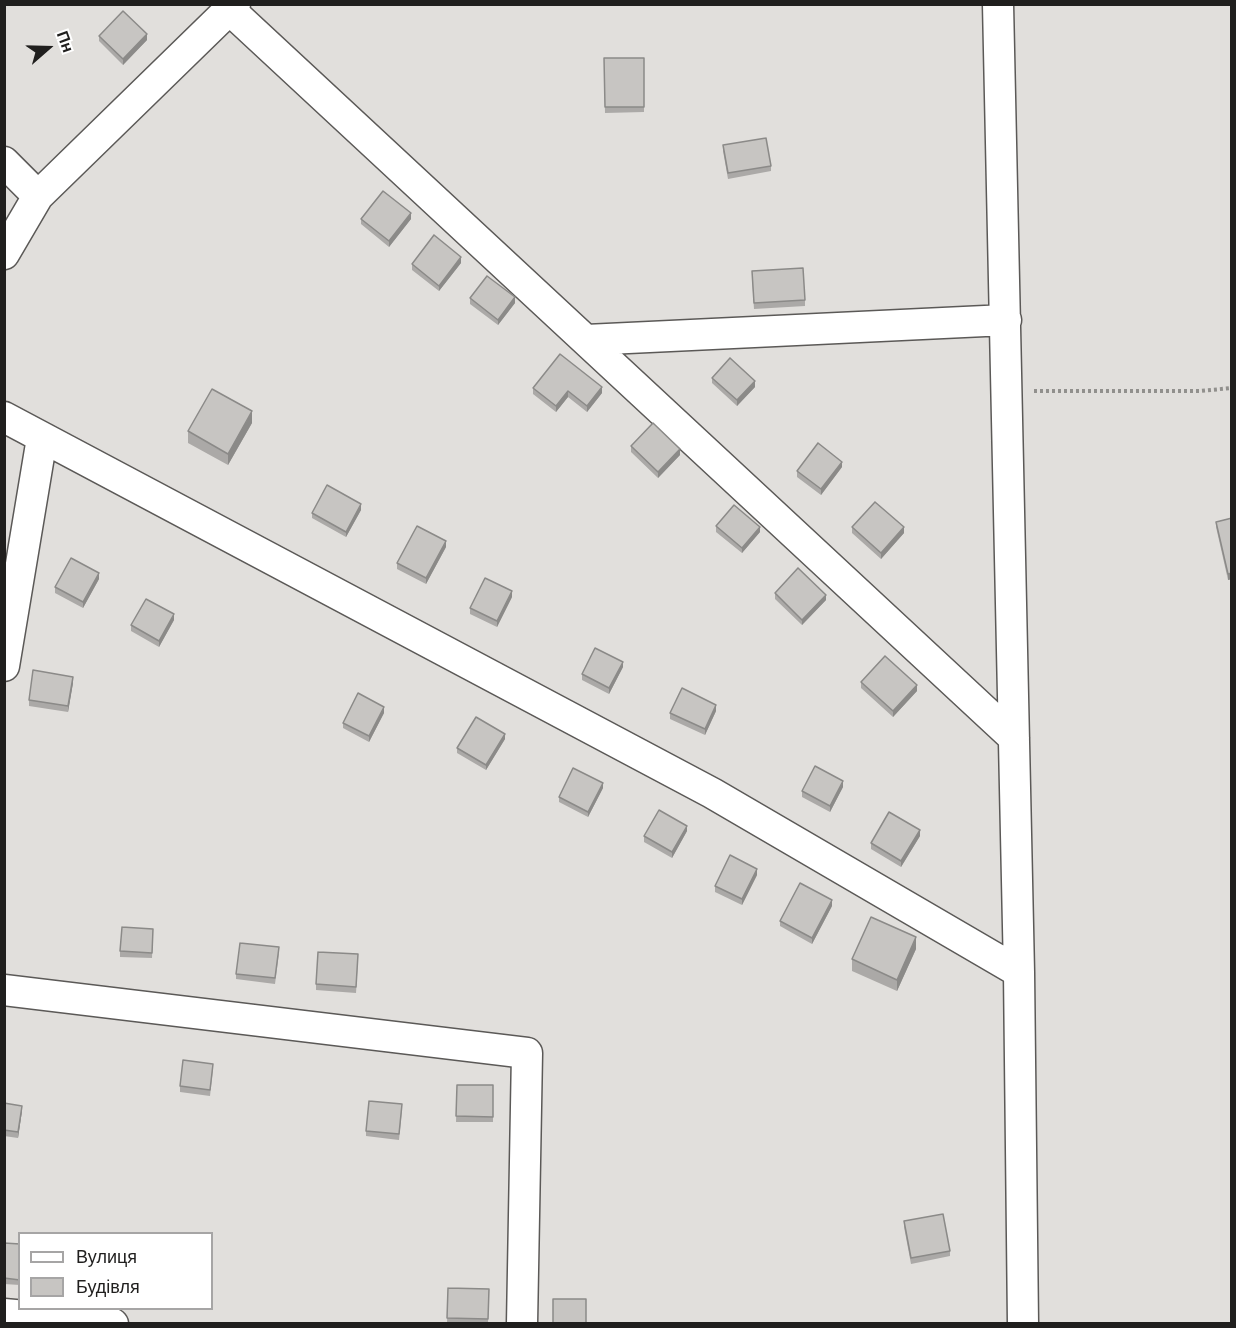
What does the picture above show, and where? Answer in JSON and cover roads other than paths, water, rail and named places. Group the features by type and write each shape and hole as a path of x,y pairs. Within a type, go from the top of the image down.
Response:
{"street":[{"path":"998,4 1008,391 1023,1323"},
{"path":"4,254 38,196 232,7 1014,738"},
{"path":"4,162 38,196"},
{"path":"586,340 1006,320"},
{"path":"4,417 712,793 1019,972"},
{"path":"4,666 42,438"},
{"path":"4,990 527,1053 522,1323"},
{"path":"4,1314 113,1323"}]}
